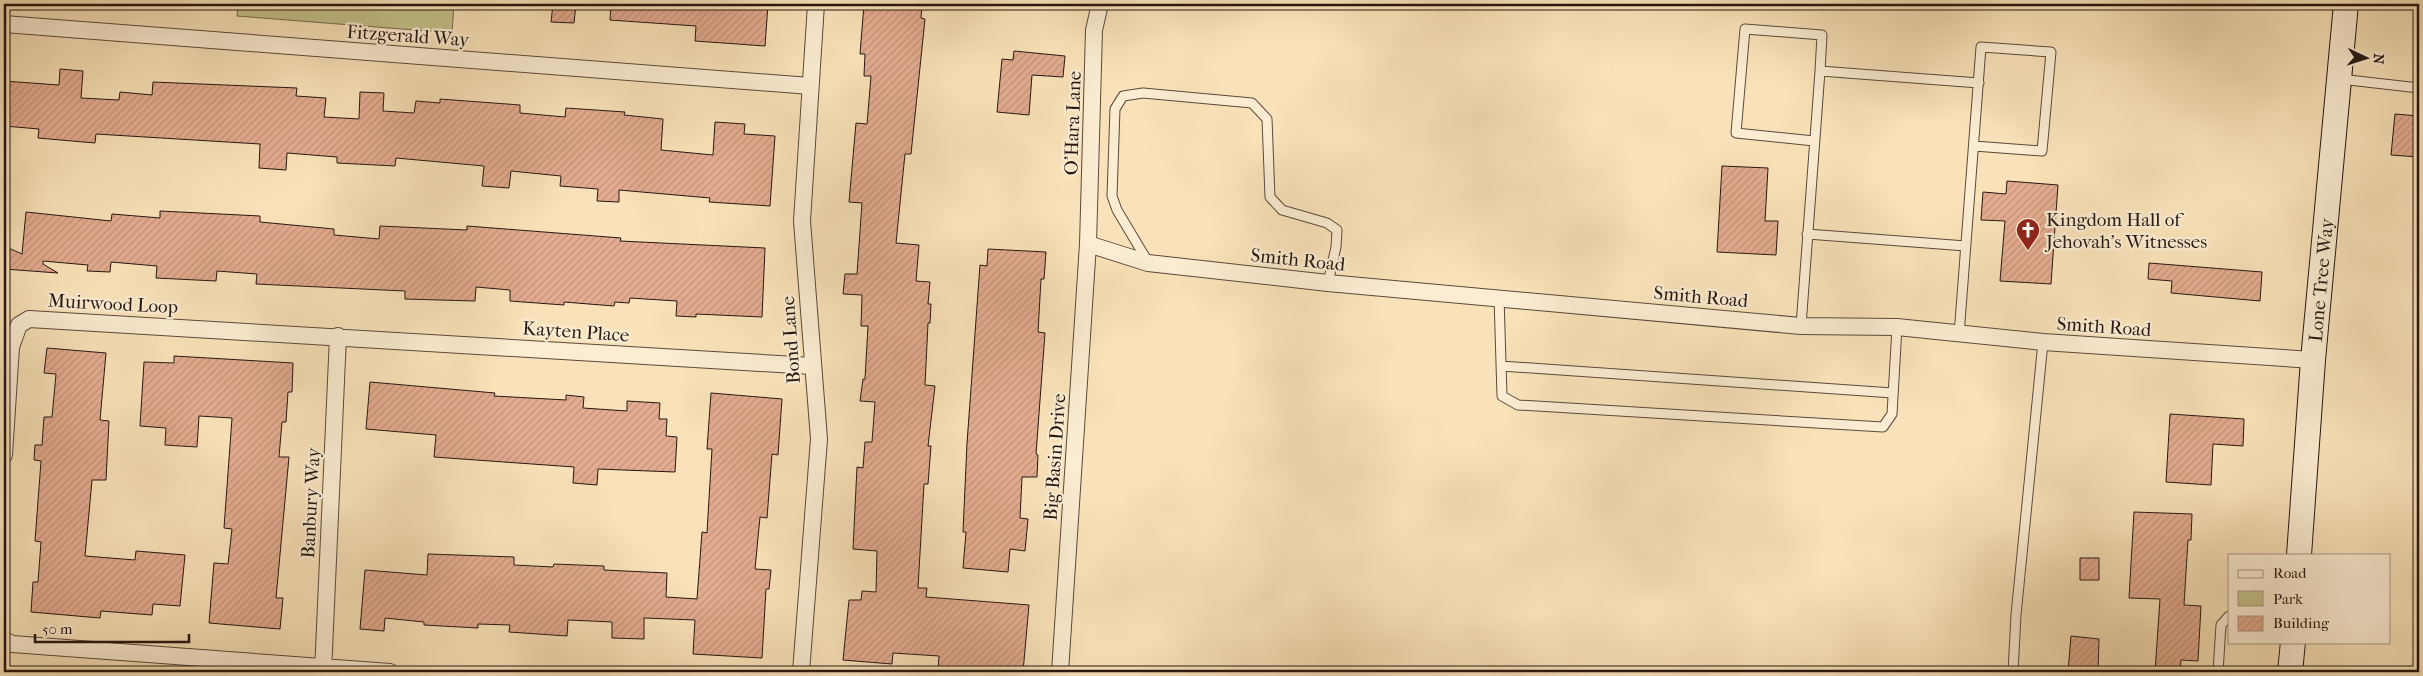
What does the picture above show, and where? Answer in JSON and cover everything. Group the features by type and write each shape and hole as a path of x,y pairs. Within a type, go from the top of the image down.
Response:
{"main road":[{"name":"Lone Tree Way","path":"2299,554 2313,360 2346,4"},
{"path":"2290,672 2293,644"}],"street":[{"name":"Bond Lane","path":"801,672 819,439 802,222 816,4"},
{"name":"O'Hara Lane","path":"1088,244 1094,30 1100,4"},
{"name":"Fitzgerald Way","path":"4,24 810,86"},
{"name":"Smith Road","path":"1088,244 1148,262 1328,283 1499,297 1801,326 1897,327 1958,335 2043,342 2313,360"},
{"name":"Big Basin Drive","path":"1060,672 1088,244"},
{"name":"Muirwood Loop","path":"4,455 11,347 19,325 29,319 338,336"},
{"name":"Kayten Place","path":"338,336 812,366"},
{"name":"Banbury Way","path":"323,669 338,336"},
{"path":"4,640 12,644 323,669 390,672"}],"lane":[{"path":"1801,326 1822,35 1745,29 1736,133 1814,141"},
{"path":"1958,335 1981,48 2051,52 2042,150 1974,146"},
{"path":"1820,71 1978,83"},
{"path":"2340,79 2419,88"},
{"path":"1148,262 1117,210 1112,196 1115,109 1123,96 1143,93 1252,103 1267,119 1270,197 1282,210 1327,223 1336,230 1336,247 1328,283"},
{"path":"1807,234 1966,246"},
{"path":"1499,297 1502,396 1518,405 1883,427 1892,414 1897,327"},
{"path":"2013,672 2016,615 2043,342"},
{"path":"1501,366 1893,393"},
{"path":"2218,672 2221,625 2228,617"}],"green space":[{"path":"238,4 454,4 452,33 237,16"}],"building":[{"path":"553,4 576,4 574,23 551,22"},
{"path":"611,4 768,4 765,46 695,41 696,26 610,20"},
{"path":"864,4 922,4 921,18 925,19 911,154 905,154 896,243 919,245 916,281 930,282 928,304 931,304 930,323 928,323 925,385 935,386 928,446 931,446 928,484 924,484 918,588 927,588 926,597 1029,605 1023,672 959,667 959,672 938,670 939,656 893,653 892,664 843,660 849,600 861,600 862,591 876,592 877,551 853,549 857,467 863,468 865,442 872,442 875,402 860,401 863,379 865,379 868,326 861,326 862,295 843,294 845,274 857,274 862,203 849,202 856,123 867,124 871,76 864,76 865,54 860,54"},
{"path":"1014,51 1065,56 1063,77 1032,75 1029,115 997,112 1002,59 1013,60"},
{"path":"60,69 83,71 81,98 119,100 120,92 152,95 153,82 297,88 296,96 326,98 324,117 359,119 360,92 384,93 383,111 414,113 416,101 440,103 440,99 520,105 520,113 565,117 566,108 625,112 624,115 663,119 661,150 713,155 715,122 745,124 744,134 775,136 770,206 709,202 710,198 619,190 619,202 597,201 598,189 560,186 561,176 511,171 509,188 482,186 484,166 396,158 395,166 337,163 337,157 287,153 286,170 259,168 260,144 96,134 95,143 38,138 39,129 4,126 4,81 59,85"},
{"path":"2395,114 2419,116 2419,157 2391,155"},
{"path":"1722,166 1768,168 1765,221 1778,221 1776,255 1717,252"},
{"name":"Kingdom Hall of Jehovah's Witnesses","path":"2007,181 2058,185 2051,284 2000,281 2005,221 1981,220 1983,192 2006,194"},
{"path":"160,211 260,216 260,222 334,229 334,235 379,239 380,226 467,230 467,226 621,238 620,241 765,248 762,317 696,314 696,317 676,316 677,301 630,298 629,303 615,302 614,306 564,302 564,305 510,301 510,290 476,287 475,301 405,299 405,291 256,284 257,274 217,271 216,281 156,278 157,266 111,262 110,272 87,271 88,265 43,261 43,264 58,273 4,269 4,246 22,254 26,212 111,221 112,214 160,218"},
{"path":"988,249 1046,252 1044,279 1041,279 1038,332 1045,333 1036,454 1038,455 1037,477 1022,477 1020,518 1028,519 1025,551 1010,549 1008,572 963,568 966,532 963,532 967,443 980,265 987,266"},
{"path":"2149,263 2262,272 2260,301 2171,293 2172,281 2148,279"},
{"path":"47,348 106,353 100,420 109,421 106,480 92,480 85,556 135,560 136,551 185,555 180,606 153,604 152,615 101,611 100,618 31,612 33,582 38,582 41,542 35,541 41,461 34,460 35,445 42,445 44,417 52,417 56,374 44,373"},
{"path":"174,356 293,363 292,392 288,392 286,422 282,422 279,457 289,457 276,598 283,598 280,629 209,623 214,563 228,564 232,529 224,528 232,418 199,416 197,447 165,445 166,428 140,426 144,362 174,363"},
{"path":"370,382 495,393 494,396 566,400 566,395 584,397 583,408 627,411 627,401 660,403 659,419 667,419 666,436 677,437 675,472 598,469 597,485 573,483 574,467 434,457 436,435 366,429"},
{"path":"711,393 782,399 778,455 772,454 767,518 760,517 755,569 771,570 769,589 766,589 762,658 693,654 695,620 644,618 644,639 612,638 612,622 568,620 567,636 509,632 510,625 478,624 478,628 424,625 424,622 385,618 384,631 360,629 365,570 427,575 428,554 514,557 514,565 553,567 554,564 604,566 604,570 667,573 666,597 697,599 702,532 707,533 712,449 707,449"},
{"path":"2170,414 2244,419 2243,446 2213,444 2211,485 2166,482"},
{"path":"2134,512 2192,514 2191,540 2188,540 2184,605 2201,606 2198,661 2181,660 2180,672 2155,672 2160,599 2129,598"},
{"path":"2080,558 2099,558 2099,580 2080,580"},
{"path":"2071,636 2099,639 2098,672 2068,672"}],"place":[{"name":"Kingdom Hall of Jehovah's Witnesses","path":"2028,251"}]}
